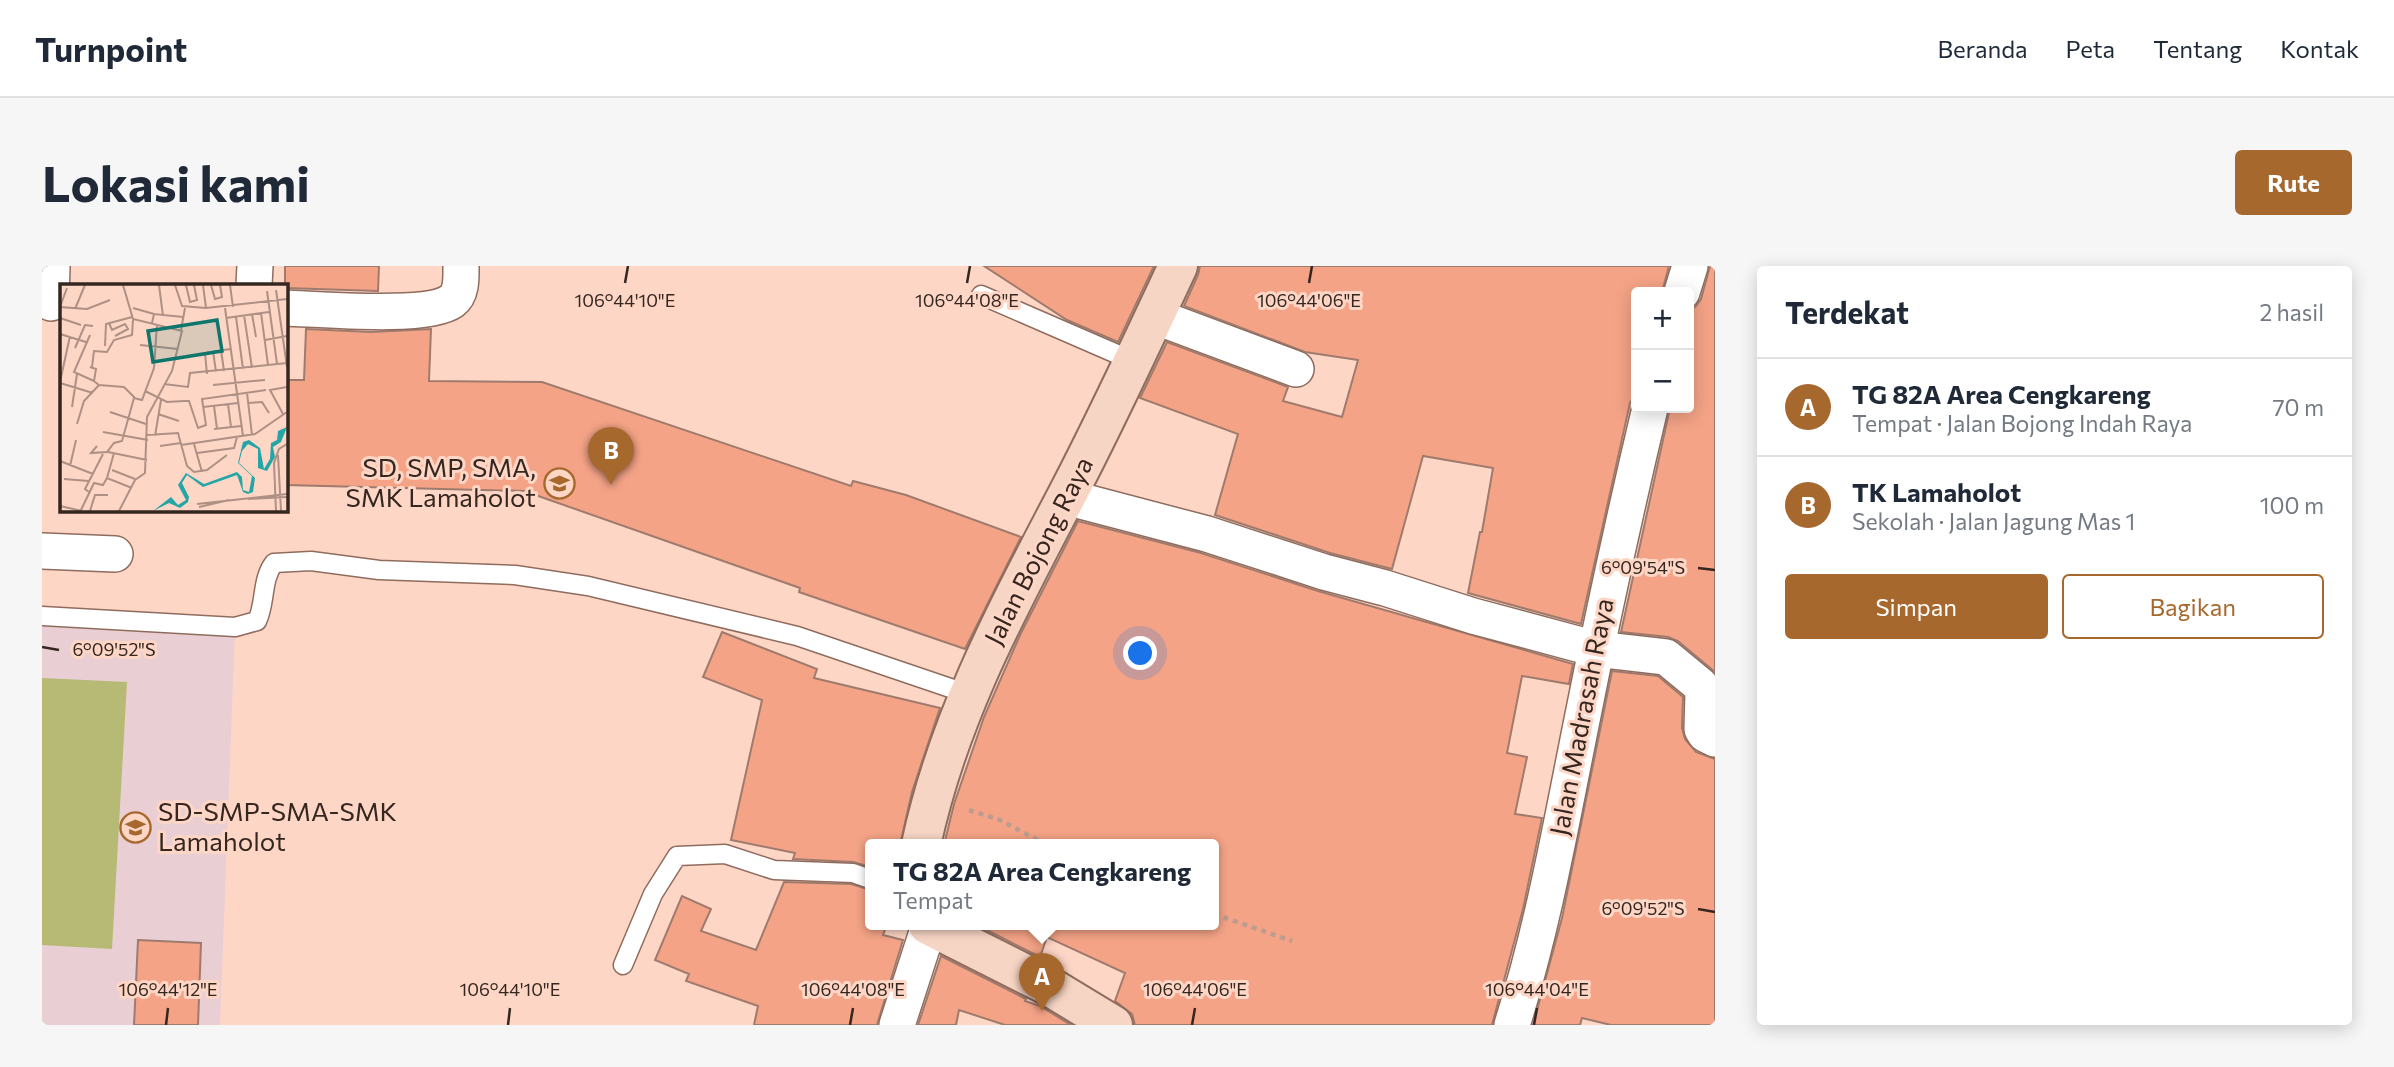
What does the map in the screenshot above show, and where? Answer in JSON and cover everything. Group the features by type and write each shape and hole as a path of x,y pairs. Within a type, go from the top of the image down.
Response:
{"street":[{"path":"52,266 52,303"},
{"path":"254,284 255,266"},
{"path":"287,308 412,311 440,307 454,300 460,288 461,266"},
{"name":"Jalan Bojong Raya","path":"922,839 931,797 968,694 1014,594 1066,497 1178,266"},
{"path":"1684,287 1690,266"},
{"path":"1154,316 1296,369"},
{"name":"Jalan Madrasah Raya","path":"1512,1025 1523,990 1558,835 1649,413"},
{"path":"1066,497 1207,534 1324,572 1596,649 1660,655 1693,677 1700,685 1703,694 1702,729 1715,739"},
{"path":"42,551 115,554"},
{"path":"897,1025 927,930"},
{"path":"936,930 1047,985 1113,1025"}],"lane":[{"path":"981,295 1133,361"},
{"path":"42,616 235,627 245,625 257,621 262,610 270,569 274,563 311,561 379,570 515,575 588,586 797,636 968,694"},
{"path":"623,965 653,894 677,856 725,854 774,870 853,873 865,877"}],"path":[{"path":"931,797 1000,820 1036,839"},
{"path":"1219,916 1292,941"}],"shaded area":[{"name":"SD-SMP-SMA-SMK Lamaholot","path":"42,621 235,630 220,1025 42,1025"}],"green space":[{"path":"42,678 127,682 112,949 42,945"}],"building":[{"path":"285,266 379,266 378,291 287,288"},
{"path":"984,266 1154,266 1118,342 1067,320"},
{"path":"1200,266 1669,266 1663,287 1631,287 1631,402 1581,624 1468,593 1493,468 1423,456 1392,569 1330,553 1215,515 1238,434 1140,398 1167,342 1288,387 1283,401 1342,417 1358,360 1305,352 1184,306"},
{"path":"1710,266 1715,266 1715,672 1678,641 1668,637 1621,632 1669,413 1694,413 1694,307 1701,299"},
{"name":"SD, SMP, SMA, SMK Lamaholot","path":"306,329 371,332 431,329 429,381 542,382 851,486 853,481 906,495 1021,537 965,649 799,592 800,588 524,491 287,485 287,380 304,380"},
{"path":"1078,521 1201,553 1318,591 1573,664 1569,684 1522,676 1507,753 1527,757 1515,814 1542,818 1523,909 1492,1025 1135,1025 1132,1014 1115,1001 1125,973 1047,937 1040,957 987,930 1219,930 1219,839 945,839 954,804 984,717 1021,633"},
{"path":"722,632 817,669 814,678 940,708 912,792 901,839 865,839 865,865 853,862 793,859 795,853 731,840 762,700 703,677"},
{"path":"1612,671 1658,676 1683,697 1682,728 1685,739 1696,752 1715,759 1715,1025 1611,1025 1582,1018 1580,1025 1533,1025 1562,918"},
{"path":"784,882 851,884 865,888 865,930 885,930 883,935 903,940 877,1025 754,1025 758,1006 686,981 689,974 655,960 682,896 711,909 701,931 756,950"},
{"path":"138,940 201,943 198,1025 134,1025"},
{"path":"941,956 1026,999 1025,1001 1040,1006 1071,1025 1005,1025 959,1010 956,1025 918,1025"}],"place":[{"name":"SD, SMP, SMA, SMK Lamaholot","path":"559,483"},
{"name":"TK Lamaholot","path":"611,485"},
{"name":"SD-SMP-SMA-SMK Lamaholot","path":"135,827"},
{"name":"TG 82A Area Cengkareng","path":"1042,1011"}]}
